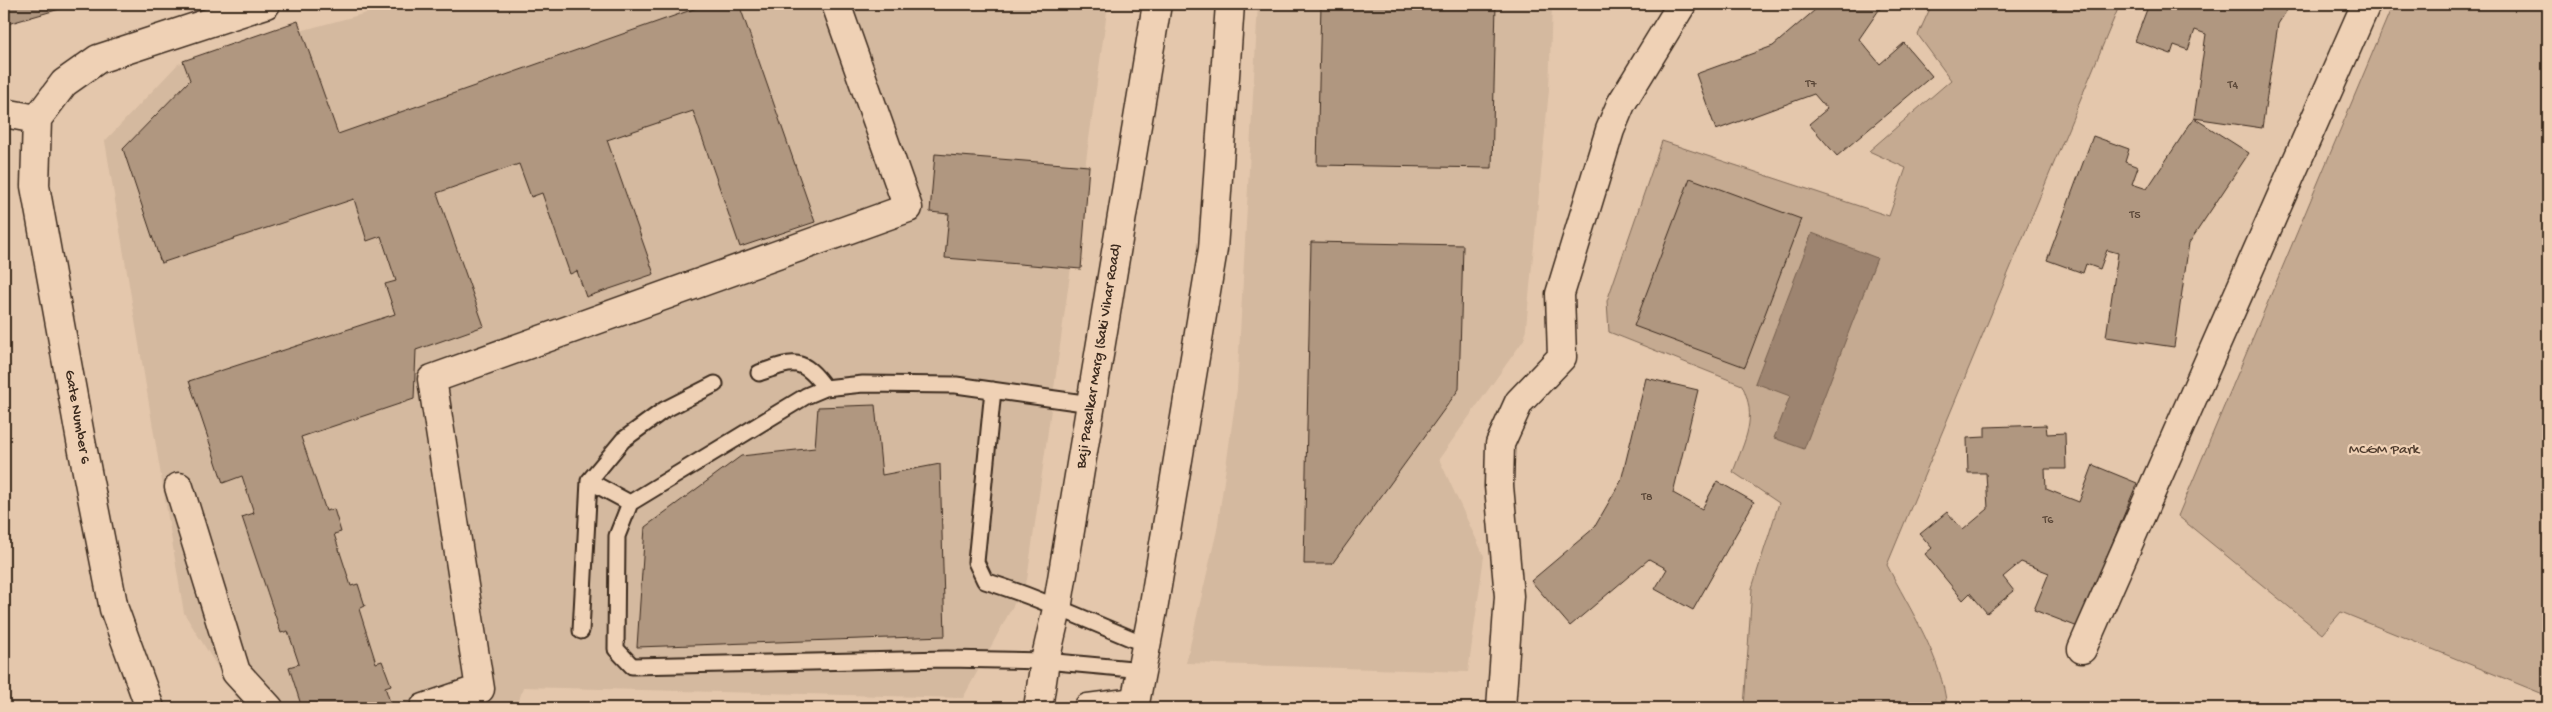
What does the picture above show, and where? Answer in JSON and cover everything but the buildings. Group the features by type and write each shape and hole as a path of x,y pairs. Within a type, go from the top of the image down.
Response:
{"street":[{"path":"4,113 37,119 64,83 98,59 266,4"},
{"path":"424,708 480,689 432,379 908,208 836,4"},
{"name":"Baji Pasalkar Marg (Saki Vihar Road)","path":"1038,708 1091,404 1157,4"},
{"path":"1088,708 1135,705 1145,658 1213,249 1230,4"},
{"path":"1501,708 1509,596 1498,486 1500,444 1519,402 1562,358 1560,294 1610,130 1621,104 1682,4"},
{"path":"2082,649 2366,4"},
{"name":"Gate Number 6","path":"37,119 35,186 88,478 114,609 150,708"},
{"path":"179,487 236,672 269,708"}],"lane":[{"path":"759,372 790,362 812,370 825,388"},
{"path":"581,631 589,480 623,440 664,410 715,384"},
{"path":"1091,404 956,385 863,384 825,388 806,396 630,503 617,536 616,649 632,666 947,659 1145,658"},
{"path":"993,390 976,562 985,581 1030,595 1145,658"},
{"path":"589,480 630,503"}],"shaded area":[{"path":"400,4 1108,4 1027,580 963,698 523,687 517,708 243,708 184,613 105,141 178,64"},
{"path":"1258,4 1552,4 1549,90 1525,338 1439,459 1484,556 1468,672 1186,663 1217,530 1237,389"},
{"path":"1812,233 1877,258 1804,449 1774,438 1790,396 1755,383"}],"green space":[{"path":"1932,4 2120,4 1887,565 1932,652 1939,670 1947,708 1744,708 1752,588 1779,503 1733,472 1748,429 1749,408 1747,397 1742,385 1609,332 1607,301 1662,141 1889,216 1906,168 1869,151 1951,80 1918,35"},
{"name":"MCGM Park","path":"2393,4 2548,4 2548,696 2341,612 2322,634 2178,516"}]}
